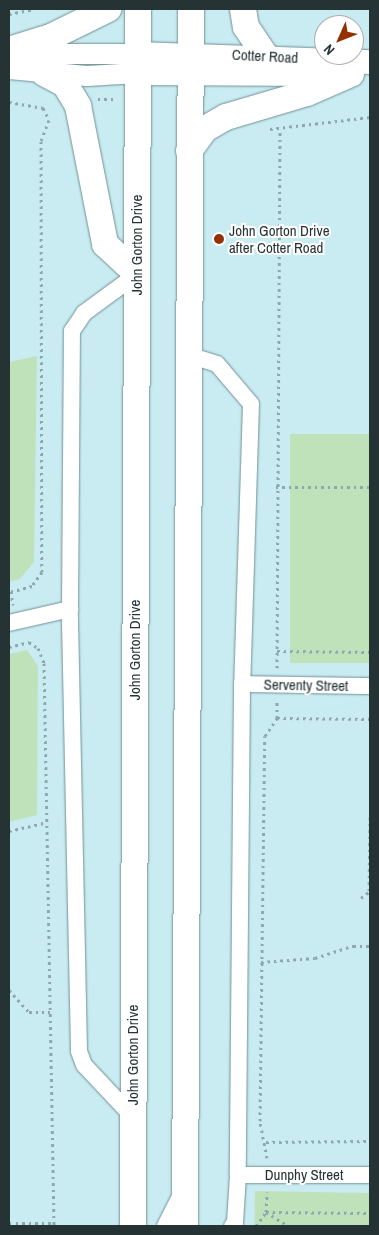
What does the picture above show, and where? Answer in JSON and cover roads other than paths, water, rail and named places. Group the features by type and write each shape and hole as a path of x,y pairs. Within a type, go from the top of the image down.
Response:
{"main road":[{"path":"9,52 51,37 108,9"},
{"path":"138,9 138,64"},
{"path":"185,1226 191,9"},
{"path":"243,9 246,27 266,56"},
{"name":"Cotter Road","path":"191,64 266,56 364,69"},
{"name":"Cotter Road","path":"138,64 364,69"},
{"name":"John Gorton Drive","path":"133,1226 138,64"},
{"path":"190,150 205,129 226,117 307,93 364,69"},
{"path":"44,73 65,84 78,106 105,244 137,274"}],"street":[{"path":"9,52 138,64"},
{"path":"9,69 44,73 138,64"},
{"path":"133,1117 84,1065 79,1052 70,609 72,331 84,313 137,274"},
{"path":"189,355 217,364 251,404 242,684 238,1175 235,1223 232,1226"},
{"path":"9,623 70,609"},
{"name":"Serventy Street","path":"242,684 370,686"},
{"name":"Dunphy Street","path":"238,1175 370,1175"},
{"path":"165,1226 186,1182"}],"place":[{"name":"John Gorton Drive after Cotter Road","path":"219,239"}]}
